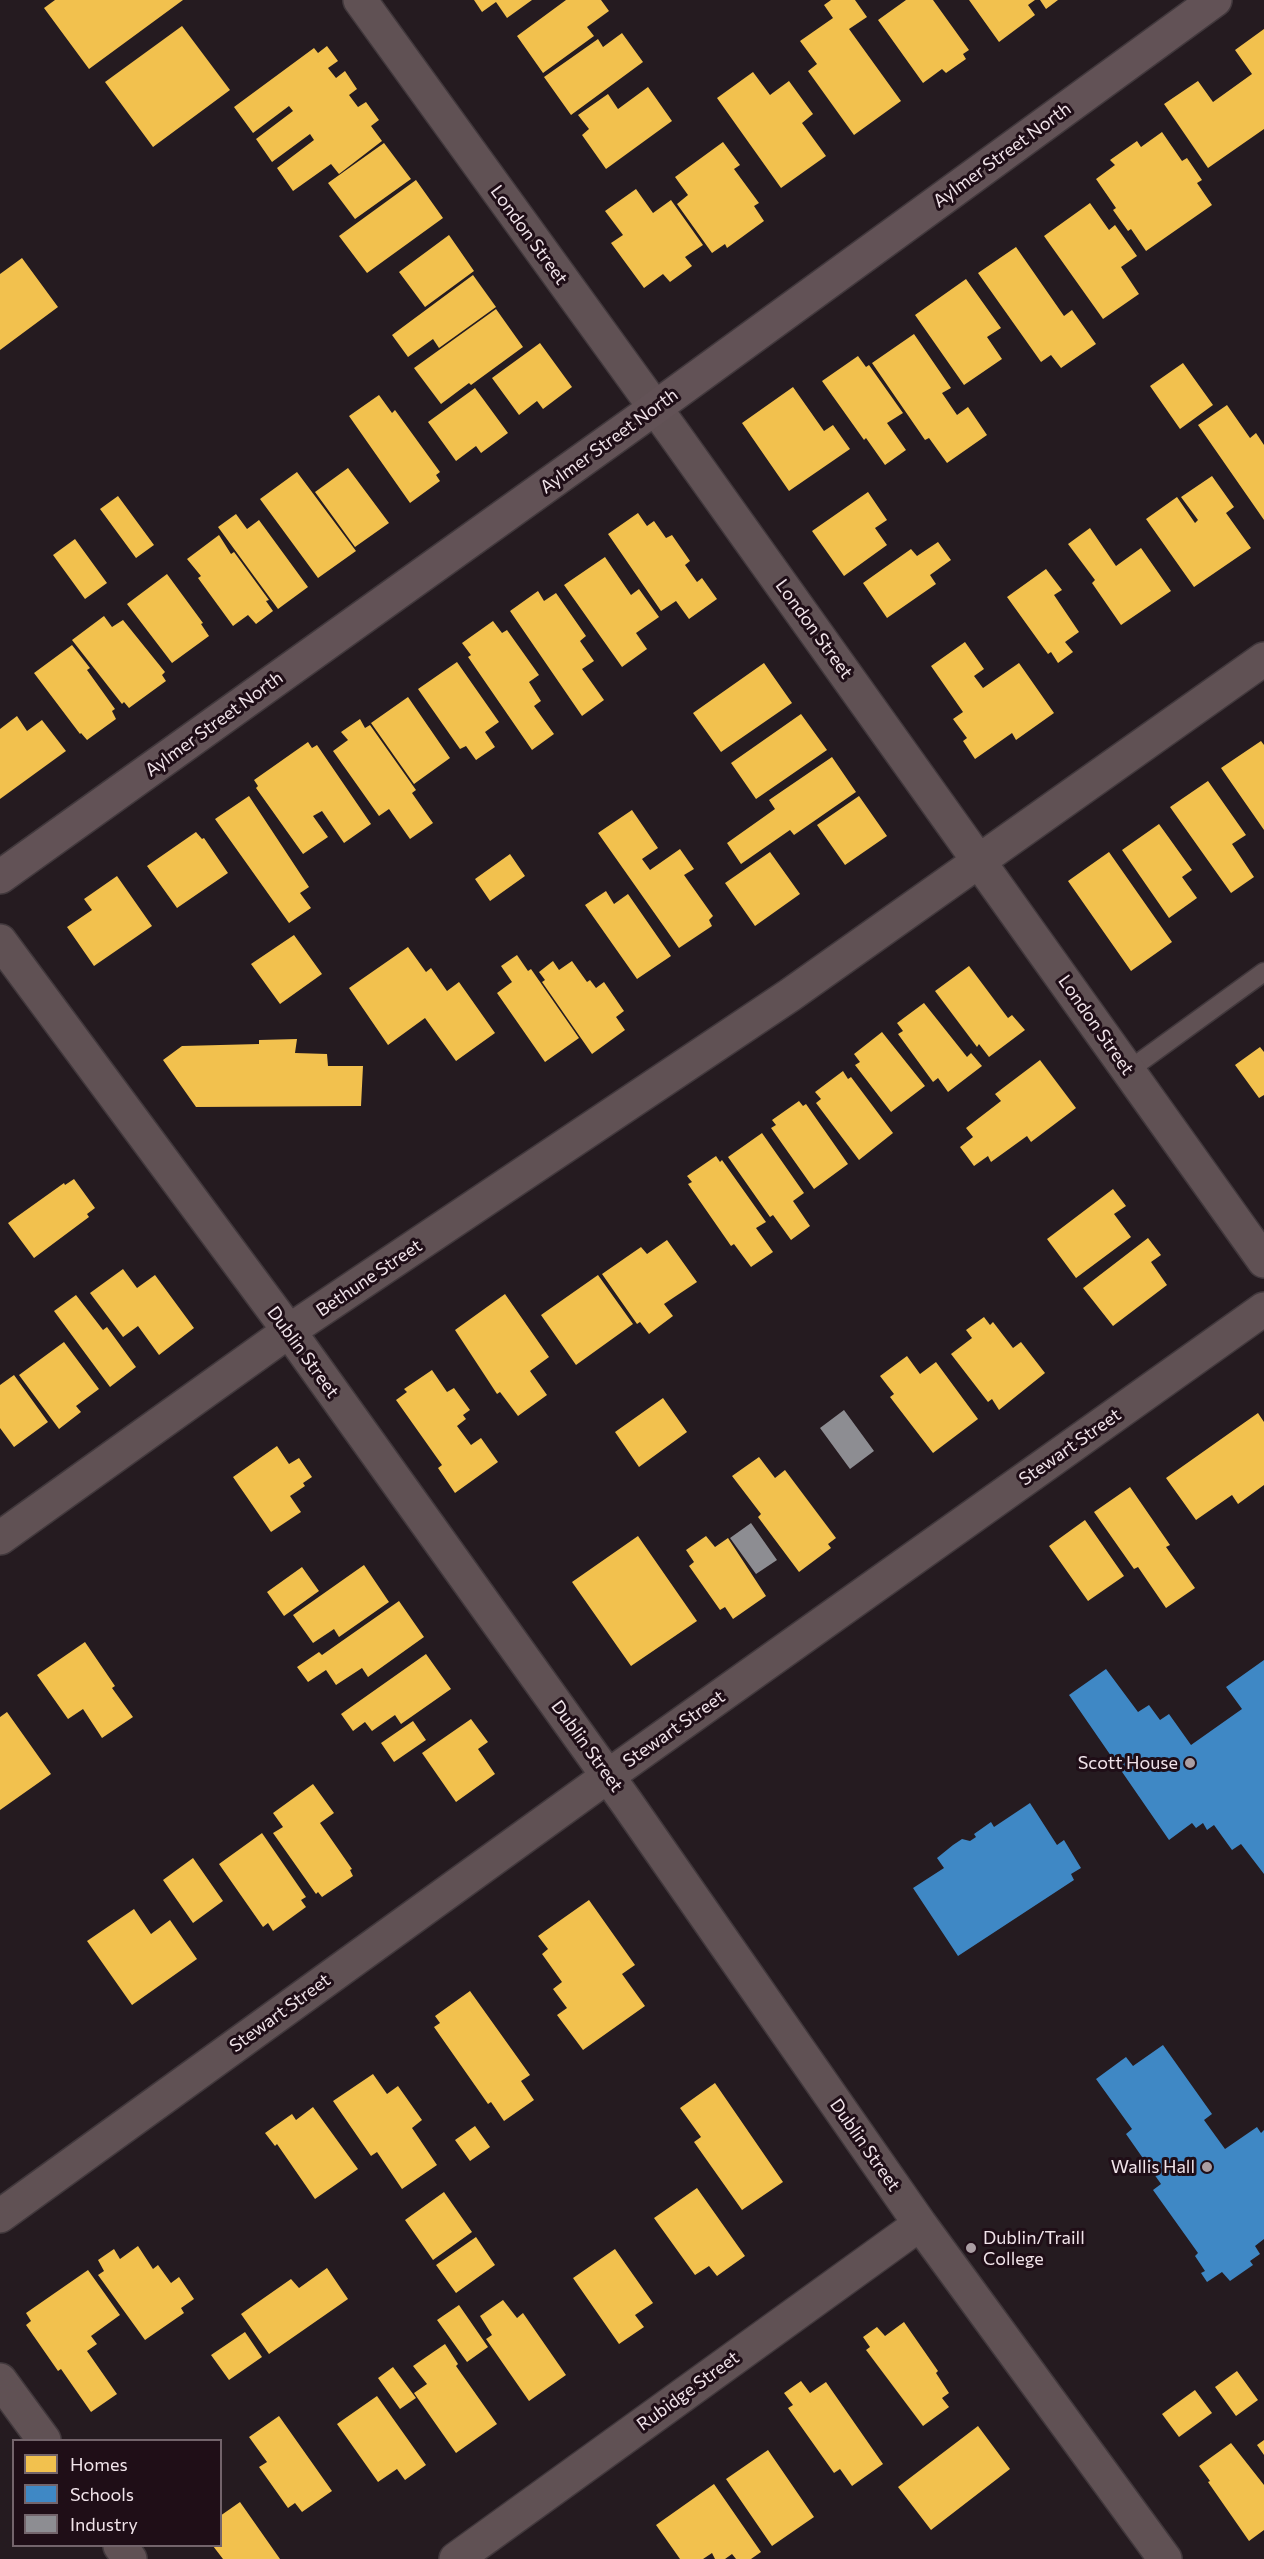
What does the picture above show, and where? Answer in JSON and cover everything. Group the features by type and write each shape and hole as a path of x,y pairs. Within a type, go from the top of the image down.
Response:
{"street":[{"name":"London Street","path":"360,0 980,861 1264,1261"},
{"name":"Aylmer Street North","path":"0,877 655,408 1215,0"},
{"name":"Bethune Street","path":"0,1538 289,1330 790,995 1264,659"},
{"name":"Dublin Street","path":"0,940 289,1330 608,1776 920,2224 1165,2559"},
{"name":"Stewart Street","path":"0,2216 608,1776 1264,1309"},
{"name":"Rubidge Street","path":"456,2559 920,2224"},
{"path":"0,2380 43,2439"},
{"path":"121,2547 130,2559"}],"lane":[{"path":"1129,1070 1264,972"}],"building: Homes":[{"path":"55,0 183,0 89,69 44,8"},
{"path":"474,0 532,0 507,18 496,2 482,12"},
{"path":"566,0 601,0 609,11 587,27 594,36 543,73 517,36"},
{"path":"831,0 855,0 867,17 849,29 901,101 854,135 808,71 817,64 800,41 833,18 824,5"},
{"path":"906,0 933,0 969,50 963,54 966,59 946,73 942,69 923,83 878,20"},
{"path":"969,0 1035,0 1028,5 1035,15 999,42"},
{"path":"1040,0 1058,0 1046,9"},
{"path":"182,26 230,90 153,147 105,82"},
{"path":"1264,29 1264,129 1208,168 1164,104 1198,81 1213,102 1252,74 1235,50"},
{"path":"622,33 643,62 571,115 544,77 598,39 603,47"},
{"path":"327,46 338,61 328,68 336,78 345,71 357,89 349,95 358,107 366,102 379,120 371,126 382,141 339,174 331,164 293,191 277,168 314,140 310,134 272,162 256,139 293,111 289,106 253,133 234,107 314,48 318,53"},
{"path":"753,72 770,95 789,81 813,114 802,123 826,156 781,188 717,98"},
{"path":"648,87 672,121 606,169 582,135 589,129 578,115 608,94 618,109"},
{"path":"1162,132 1182,161 1187,158 1202,180 1197,183 1212,205 1146,251 1131,229 1128,231 1113,210 1116,208 1096,179 1115,165 1110,160 1137,141 1141,147"},
{"path":"723,142 740,165 734,169 759,203 754,206 764,221 727,248 725,244 712,253 677,204 688,195 675,177"},
{"path":"384,143 411,179 355,219 328,183"},
{"path":"416,180 443,218 367,273 339,236"},
{"path":"636,189 653,213 671,200 703,245 685,257 692,266 670,282 663,274 644,288 611,243 623,235 605,211"},
{"path":"1090,203 1109,230 1115,225 1137,256 1121,267 1139,294 1103,319 1044,236"},
{"path":"449,235 474,271 425,307 399,272"},
{"path":"1016,247 1064,316 1072,310 1096,344 1061,368 1051,355 1041,362 978,273"},
{"path":"22,258 58,307 0,350 0,274"},
{"path":"473,275 496,307 439,348 433,339 408,357 392,335"},
{"path":"966,279 1001,328 987,337 1002,359 964,385 915,315"},
{"path":"496,309 523,347 441,404 414,368"},
{"path":"914,334 951,388 942,393 957,415 968,407 987,435 947,463 929,438 925,440 872,363"},
{"path":"540,343 572,387 543,409 537,401 519,415 492,378"},
{"path":"858,356 866,367 869,365 903,413 887,423 906,450 885,465 866,438 864,440 822,381"},
{"path":"1183,363 1213,405 1180,429 1150,386"},
{"path":"793,387 824,431 833,425 850,449 789,491 742,423"},
{"path":"475,388 508,433 481,453 476,446 456,461 428,422"},
{"path":"379,395 392,413 395,410 440,472 436,475 440,481 410,503 349,416"},
{"path":"1227,405 1250,438 1256,433 1264,445 1264,520 1198,425"},
{"path":"348,468 389,523 355,547 315,492"},
{"path":"297,472 356,551 318,578 260,499"},
{"path":"1212,476 1234,507 1226,513 1251,548 1194,587 1146,519 1177,497 1195,523 1198,520 1181,497"},
{"path":"868,492 887,520 875,528 887,545 844,576 812,531"},
{"path":"118,496 154,545 136,558 100,509"},
{"path":"638,513 647,526 654,521 666,538 672,535 690,561 685,565 697,582 702,578 717,599 689,619 676,601 661,611 608,534"},
{"path":"236,514 247,529 259,520 308,587 278,609 218,527"},
{"path":"1090,528 1116,566 1141,548 1171,591 1121,625 1092,583 1095,580 1068,544"},
{"path":"219,535 231,554 234,552 269,600 266,601 273,611 256,624 248,615 233,626 198,578 201,576 187,559"},
{"path":"75,539 107,583 85,599 53,555"},
{"path":"938,542 951,560 930,575 936,584 887,618 863,583 911,549 917,556"},
{"path":"605,557 631,595 639,589 659,617 636,633 647,649 622,667 564,585"},
{"path":"1046,569 1062,590 1054,595 1079,632 1065,642 1073,652 1058,663 1051,652 1048,654 1007,597"},
{"path":"167,574 203,623 201,624 209,636 172,663 127,604"},
{"path":"538,591 544,601 556,593 586,636 580,641 594,661 582,669 604,700 582,716 510,611"},
{"path":"104,616 112,627 123,620 165,672 162,675 166,681 129,708 124,702 122,704 72,640"},
{"path":"493,621 502,633 507,630 539,675 529,682 541,701 534,706 554,734 532,750 468,657 471,655 462,643"},
{"path":"965,642 984,669 974,676 983,688 1019,663 1054,713 1016,740 1012,733 975,759 963,741 967,738 953,719 963,712 931,666"},
{"path":"72,645 90,668 87,670 115,709 112,711 116,719 87,740 34,673"},
{"path":"457,662 499,722 485,732 495,747 476,760 466,746 460,749 418,689"},
{"path":"764,663 792,703 721,752 693,713"},
{"path":"408,697 450,758 414,784 371,723"},
{"path":"801,714 827,750 756,799 731,763"},
{"path":"17,716 27,731 42,720 66,751 0,799 0,729"},
{"path":"360,719 365,728 370,725 416,790 412,793 433,823 410,839 389,809 379,816 333,751 348,740 341,732"},
{"path":"1261,741 1264,745 1264,830 1221,768"},
{"path":"308,742 312,748 317,745 371,824 344,843 322,811 313,816 328,837 303,854 256,788 258,786 254,780"},
{"path":"832,757 856,792 794,835 790,830 741,864 727,843 775,809 769,800"},
{"path":"1208,781 1246,835 1232,844 1254,877 1231,893 1170,807"},
{"path":"249,796 309,887 300,893 311,908 289,923 215,819"},
{"path":"859,796 887,836 845,865 817,825"},
{"path":"632,810 658,848 642,859 650,870 680,849 694,869 684,875 713,916 709,920 712,926 679,948 598,833"},
{"path":"1159,824 1192,870 1182,877 1197,898 1169,918 1122,850"},
{"path":"196,832 202,839 204,838 228,873 177,908 147,866"},
{"path":"770,852 800,894 755,926 725,883"},
{"path":"1109,852 1172,942 1131,971 1068,881"},
{"path":"510,854 525,876 490,901 475,879"},
{"path":"117,876 152,926 94,966 67,927 92,910 84,899"},
{"path":"606,891 614,904 628,894 671,956 637,979 585,905"},
{"path":"294,935 322,974 280,1004 251,964"},
{"path":"408,947 426,972 431,968 447,991 459,982 495,1033 456,1061 425,1018 388,1045 349,988"},
{"path":"517,955 528,971 531,969 579,1038 545,1062 497,993 512,982 501,966"},
{"path":"553,961 559,970 572,961 587,982 590,980 596,988 604,982 624,1011 616,1017 625,1030 592,1054 542,982 545,980 539,972"},
{"path":"969,966 1008,1018 1012,1015 1025,1030 989,1057 979,1044 977,1047 935,991"},
{"path":"924,1003 967,1057 971,1053 982,1066 948,1092 938,1078 933,1082 898,1034 903,1031 897,1023"},
{"path":"882,1032 925,1086 891,1112 855,1065 860,1062 854,1054"},
{"path":"297,1039 295,1053 327,1054 328,1066 363,1066 361,1106 196,1107 163,1060 182,1046 259,1044 259,1040"},
{"path":"1260,1047 1264,1052 1264,1095 1259,1098 1235,1065"},
{"path":"1040,1060 1076,1108 1031,1142 1027,1136 991,1162 988,1156 974,1166 960,1147 973,1137 966,1128 1001,1101 995,1094"},
{"path":"843,1071 848,1079 851,1077 893,1133 859,1160 816,1103 821,1099 815,1092"},
{"path":"799,1101 803,1106 806,1104 848,1164 814,1189 771,1128 776,1125 772,1120"},
{"path":"762,1133 804,1193 793,1201 810,1226 791,1240 773,1215 770,1217 728,1157"},
{"path":"716,1156 720,1162 722,1160 766,1222 756,1228 773,1252 751,1267 734,1244 731,1246 688,1184 692,1182 687,1176"},
{"path":"74,1179 95,1208 87,1214 89,1217 34,1258 8,1223 64,1183 65,1185"},
{"path":"1113,1189 1126,1206 1114,1214 1131,1237 1076,1278 1047,1239"},
{"path":"1148,1238 1161,1255 1151,1262 1167,1285 1113,1326 1083,1288"},
{"path":"667,1240 697,1282 664,1304 673,1316 649,1334 640,1322 637,1324 602,1274 641,1247 647,1254"},
{"path":"123,1269 137,1288 155,1275 194,1328 159,1355 138,1326 123,1337 90,1293"},
{"path":"598,1275 633,1324 576,1365 541,1315"},
{"path":"505,1294 549,1357 530,1371 547,1395 518,1416 500,1392 497,1394 455,1330"},
{"path":"76,1295 103,1330 107,1327 136,1367 110,1387 54,1311"},
{"path":"984,1317 990,1325 993,1322 1013,1348 1021,1342 1045,1373 999,1410 992,1399 988,1402 951,1354 972,1338 966,1330"},
{"path":"64,1342 99,1389 76,1406 81,1412 59,1429 19,1375"},
{"path":"907,1356 920,1374 936,1362 978,1419 933,1453 890,1397 894,1394 880,1376"},
{"path":"432,1370 447,1392 454,1388 470,1410 463,1415 466,1419 457,1426 471,1445 481,1438 498,1462 455,1493 438,1468 442,1465 396,1400 407,1392 404,1389"},
{"path":"14,1375 48,1422 14,1447 0,1428 0,1385"},
{"path":"663,1398 687,1432 639,1467 615,1432"},
{"path":"1258,1413 1264,1422 1264,1485 1238,1504 1232,1495 1196,1520 1166,1478"},
{"path":"277,1446 289,1464 299,1458 312,1477 303,1483 305,1486 290,1496 301,1512 271,1532 233,1477"},
{"path":"759,1457 775,1478 785,1470 836,1538 828,1544 831,1548 799,1572 758,1517 761,1514 732,1476"},
{"path":"1130,1487 1170,1545 1166,1547 1195,1588 1166,1608 1138,1567 1134,1569 1094,1512"},
{"path":"1085,1520 1124,1576 1088,1601 1049,1546"},
{"path":"638,1536 697,1621 631,1666 572,1582"},
{"path":"706,1536 715,1547 728,1538 766,1596 733,1619 725,1607 720,1610 689,1566 694,1562 686,1550"},
{"path":"364,1565 389,1602 339,1637 334,1629 313,1643 293,1615"},
{"path":"302,1567 319,1591 284,1616 267,1592"},
{"path":"399,1601 424,1637 368,1677 362,1668 336,1685 326,1670 308,1682 297,1667 319,1652 322,1655"},
{"path":"85,1642 115,1686 112,1688 133,1717 102,1738 83,1709 68,1719 37,1675"},
{"path":"426,1654 451,1689 401,1724 395,1715 372,1731 365,1722 353,1731 341,1714"},
{"path":"7,1712 51,1774 0,1810 0,1717"},
{"path":"471,1719 488,1742 478,1749 495,1774 456,1802 422,1753"},
{"path":"413,1721 426,1740 394,1762 381,1743"},
{"path":"313,1784 334,1813 320,1823 352,1869 350,1870 353,1876 322,1897 318,1892 316,1894 273,1833 283,1827 273,1813"},
{"path":"262,1833 306,1897 301,1900 306,1907 273,1931 268,1923 263,1927 219,1864"},
{"path":"193,1858 223,1901 193,1923 163,1880"},
{"path":"589,1900 635,1965 622,1974 645,2006 583,2050 557,2015 567,2008 553,1989 562,1982 542,1954 548,1949 538,1936"},
{"path":"134,1909 151,1934 170,1920 197,1959 132,2005 87,1941"},
{"path":"470,1991 530,2075 521,2081 534,2100 504,2121 491,2102 488,2104 434,2027 440,2023 435,2016"},
{"path":"373,2074 387,2094 398,2086 422,2120 412,2128 437,2165 402,2189 377,2152 371,2156 333,2101"},
{"path":"715,2083 783,2182 742,2210 694,2142 701,2137 680,2108"},
{"path":"313,2107 358,2169 315,2199 277,2144 275,2146 265,2133 292,2114 296,2120"},
{"path":"475,2126 490,2147 470,2161 455,2140"},
{"path":"697,2188 745,2256 717,2276 709,2266 695,2275 654,2218"},
{"path":"444,2192 472,2232 433,2260 405,2220"},
{"path":"476,2237 495,2265 456,2293 436,2265"},
{"path":"138,2246 153,2269 158,2265 171,2283 179,2277 194,2299 181,2308 184,2313 145,2340 98,2275 104,2271 98,2260 114,2249 120,2259"},
{"path":"615,2249 653,2303 635,2315 644,2327 619,2344 573,2278"},
{"path":"327,2268 348,2299 269,2354 241,2314 291,2279 299,2288"},
{"path":"88,2270 120,2315 91,2336 97,2344 87,2351 117,2394 91,2412 61,2369 58,2371 26,2325 31,2321 26,2313"},
{"path":"503,2300 517,2318 523,2313 566,2375 529,2401 486,2339 492,2335 480,2316"},
{"path":"459,2305 488,2347 467,2362 437,2320"},
{"path":"904,2322 938,2371 936,2373 949,2393 942,2398 949,2407 923,2426 866,2350 870,2347 863,2337 877,2327 885,2336"},
{"path":"245,2332 262,2357 229,2380 211,2355"},
{"path":"445,2344 458,2364 456,2366 497,2424 456,2453 414,2393 427,2384 413,2366"},
{"path":"393,2367 416,2398 400,2409 378,2378"},
{"path":"1237,2371 1258,2400 1236,2416 1215,2387"},
{"path":"801,2381 810,2393 826,2382 883,2464 852,2486 840,2469 834,2473 788,2408 793,2405 784,2393"},
{"path":"1195,2390 1212,2413 1179,2437 1162,2414"},
{"path":"377,2396 426,2465 405,2480 397,2469 378,2482 337,2424"},
{"path":"279,2416 332,2491 302,2512 295,2503 288,2508 259,2467 267,2462 249,2437"},
{"path":"978,2426 1010,2469 931,2530 898,2487"},
{"path":"1264,2440 1264,2455 1257,2445"},
{"path":"1231,2443 1264,2485 1264,2530 1249,2541 1199,2466"},
{"path":"768,2450 814,2517 772,2546 726,2479"},
{"path":"714,2484 761,2552 751,2559 736,2559 732,2554 725,2559 715,2559 712,2553 703,2559 680,2559 656,2525"},
{"path":"240,2502 280,2559 223,2559 214,2547 222,2547 222,2515"}],"building: Schools":[{"name":"Scott House","path":"1264,1660 1264,1874 1241,1844 1232,1850 1214,1825 1207,1830 1203,1823 1196,1828 1192,1823 1169,1840 1069,1695 1106,1669 1138,1712 1149,1705 1160,1720 1169,1714 1191,1745 1242,1709 1226,1687"},
{"path":"1030,1803 1057,1845 1064,1840 1081,1868 1071,1874 1074,1880 958,1956 913,1888 944,1868 937,1858 953,1845 962,1839 970,1841 976,1837 974,1834 991,1822 994,1827"},
{"name":"Wallis Hall","path":"1163,2045 1212,2114 1204,2120 1225,2149 1257,2127 1261,2133 1264,2130 1264,2239 1255,2246 1260,2254 1250,2261 1253,2265 1230,2281 1222,2272 1207,2282 1201,2273 1205,2271 1195,2256 1198,2253 1153,2190 1161,2184 1126,2134 1132,2129 1096,2079 1126,2057 1133,2066"}],"building: Industry":[{"path":"844,1410 874,1451 850,1469 820,1428"},
{"path":"751,1523 777,1560 756,1574 730,1538"}],"place":[{"name":"Scott House","path":"1190,1763"},
{"name":"Wallis Hall","path":"1207,2167"},
{"name":"Dublin/Traill College","path":"971,2248"}]}
